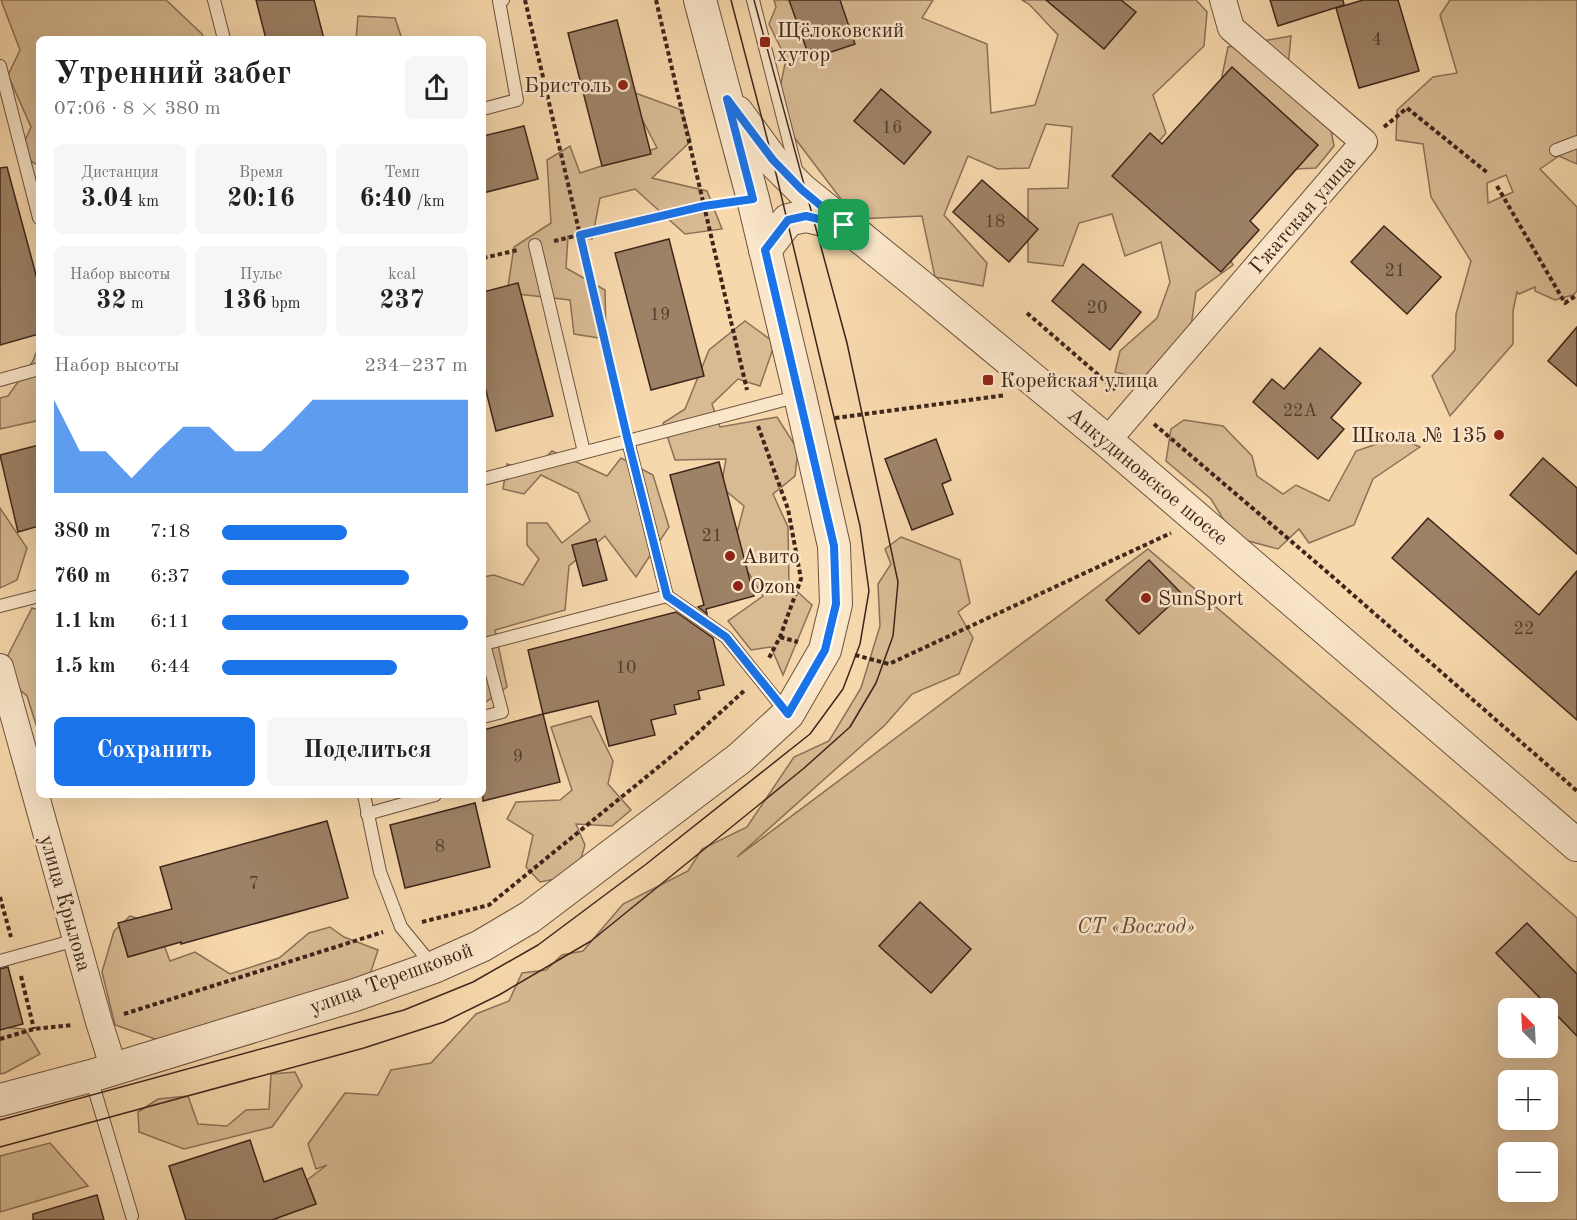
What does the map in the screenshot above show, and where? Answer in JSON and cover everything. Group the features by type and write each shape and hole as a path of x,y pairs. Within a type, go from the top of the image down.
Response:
{"street":[{"path":"700,0 753,199 834,546 836,604 825,650"},
{"name":"Гжатская улица","path":"1107,441 1364,142 1231,28 1223,0"},
{"name":"Анкудиновское шоссе","path":"727,99 773,160 802,190 1107,441 1577,845"},
{"path":"765,250 788,220 806,216 844,225"},
{"name":"улица Терешковой","path":"0,1100 103,1073 355,995 434,967 481,946 530,917 740,758 788,714 825,650"},
{"name":"улица Крылова","path":"2,681 99,1022 103,1073"}],"lane":[{"path":"214,0 223,36"},
{"path":"486,108 517,100 500,0"},
{"path":"753,0 802,190"},
{"path":"0,66 36,206"},
{"path":"1556,150 1577,142"},
{"path":"535,245 584,452"},
{"path":"0,380 36,370"},
{"path":"486,478 628,441 803,408"},
{"path":"628,441 667,596 726,637 788,714"},
{"path":"486,643 667,596"},
{"path":"0,606 36,597"},
{"path":"486,655 502,712 486,716"},
{"path":"364,798 380,872 401,927 434,967"},
{"path":"367,814 424,798"},
{"path":"0,961 76,940"},
{"path":"103,1073 132,1216"}],"path":[{"path":"525,0 628,441"},
{"path":"1364,142 1407,108 1489,174"},
{"path":"1497,186 1565,303 1577,295"},
{"path":"486,257 704,206 753,199"},
{"path":"1027,313 1577,790"},
{"path":"803,408 824,419 1006,395"},
{"path":"780,638 889,664 1178,531"},
{"path":"0,1039 34,1029 99,1022"}],"green space":[{"path":"1,0 166,0 203,36 36,36 36,164 19,154 31,127 8,75 20,50"},
{"path":"774,0 933,0 922,18 987,44 991,113 1035,105 1058,35 1029,4 1022,0 1196,0 1207,12 1204,46 1153,95 1166,133 1136,168 1209,214 1233,265 1196,292 1190,333 1141,379 1115,372 1120,351 1157,318 1170,282 1161,242 1125,256 1112,214 1079,223 1063,266 1028,262 1028,189 1068,188 1072,127 1046,124 1029,168 998,169 968,156 944,215 987,263 983,286 935,277 922,216 856,219 775,112 786,59 769,24 776,7"},
{"path":"1450,0 1577,0 1577,164 1559,156 1540,169 1577,207 1577,291 1573,295 1555,300 1535,291 1535,287 1519,294 1517,292 1513,311 1513,344 1450,416 1432,376 1455,350 1456,314 1471,261 1431,197 1423,144 1396,140 1397,110 1433,77 1457,73 1440,15","holes":["1506,175 1513,192 1488,203 1487,183"]},
{"path":"358,16 395,18 401,36 356,36"},
{"path":"1291,36 1288,67 1324,93 1334,146 1316,168 1275,170 1216,105 1228,47"},
{"path":"627,90 682,110 691,141 652,178 707,191 722,229 685,234 635,189 600,198 592,239 568,236 566,268 605,290 606,339 574,334 570,300 507,293 514,247 551,223 547,160 570,146 580,173 657,148"},
{"path":"745,321 775,343 760,386 738,379 712,404 720,427 777,417 798,450 795,476 773,494 788,527 789,584 812,605 783,675 771,647 751,650 728,621 763,596 733,548 744,506 721,487 726,459 675,460 663,423 685,409 709,350"},
{"path":"36,353 36,421 0,429 0,398 8,396 33,361"},
{"path":"1184,420 1223,426 1252,456 1257,476 1283,494 1296,485 1329,501 1356,451 1397,437 1420,447 1373,479 1354,525 1309,543 1299,529 1278,549 1234,537 1211,499 1166,461 1171,429"},
{"path":"552,451 607,476 621,458 653,475 669,527 636,577 605,536 569,566 565,610 495,630 507,687 486,702 486,576 494,575 523,585 539,559 527,545 527,523 547,523 562,543 590,521 578,493 541,475 524,494 503,489 507,464 533,471"},
{"path":"0,508 27,548 17,580 0,588"},
{"name":"СТ «Восход»","path":"901,537 960,560 970,603 958,612 973,638 959,674 912,694 885,725 737,857 1148,549 1577,918 1577,1220 272,1220 316,1203 307,1180 327,1165 316,1169 308,1144 345,1093 378,1095 391,1070 431,1063 476,1014 509,1001 522,973 546,970 562,955 583,951 623,904 688,871 702,849 747,827 794,757 829,741 861,688 880,626 878,584 891,564 885,549"},
{"path":"32,608 36,609 36,725 27,696 8,680 5,661"},
{"path":"591,716 613,761 608,784 631,810 612,826 576,824 585,845 576,875 540,882 526,867 533,835 507,819 516,802 560,800 572,790 551,727"},
{"path":"130,916 156,924 170,961 195,952 230,974 279,958 309,933 330,927 344,937 378,950 365,990 175,1046 115,1025 102,972 114,931"},
{"path":"0,1027 25,1029 40,1054 0,1074"},
{"path":"295,1072 302,1086 272,1127 184,1149 139,1132 138,1112 158,1099 188,1096 198,1124 227,1126 246,1110 269,1109 271,1074"},
{"path":"50,1143 88,1186 0,1212 0,1156"}],"building":[{"path":"256,0 314,0 323,36 265,36"},
{"path":"789,0 840,0 855,44 810,59"},
{"path":"1046,0 1121,0 1136,12 1104,49"},
{"path":"1270,0 1343,0 1344,5 1278,26"},
{"path":"1363,0 1398,0 1419,71 1359,88 1336,8"},
{"path":"617,20 651,154 602,166 568,33"},
{"path":"1232,67 1318,145 1250,221 1259,230 1221,272 1112,176 1150,133 1162,144"},
{"path":"881,89 931,132 904,164 854,121"},
{"path":"524,126 538,179 486,192 486,135"},
{"path":"7,167 36,275 36,335 0,345 0,168"},
{"path":"982,180 1038,229 1009,262 953,212"},
{"path":"1384,226 1441,277 1407,314 1351,262"},
{"path":"669,239 704,376 651,390 615,253"},
{"path":"1083,264 1141,312 1110,350 1052,301"},
{"path":"518,283 553,416 496,431 486,391 486,291"},
{"path":"1577,327 1577,386 1548,361"},
{"path":"1320,348 1361,383 1331,418 1344,429 1318,459 1253,402 1272,379 1284,389"},
{"path":"936,439 951,480 942,484 953,514 912,530 885,459"},
{"path":"36,446 36,527 18,532 0,455"},
{"path":"1543,458 1577,488 1577,554 1510,495"},
{"path":"719,462 754,596 706,609 707,614 698,607 704,605 670,475"},
{"path":"1428,518 1539,615 1577,571 1577,720 1392,558"},
{"path":"596,539 607,580 583,586 572,545"},
{"path":"1149,560 1182,594 1139,634 1106,600"},
{"path":"676,612 713,638 724,685 698,691 700,699 674,705 676,714 651,720 655,735 609,746 598,701 543,714 528,650"},
{"path":"543,714 560,782 483,801 483,798 486,798 486,729"},
{"path":"475,803 490,867 405,888 390,825"},
{"path":"327,821 348,898 128,957 118,923 172,909 160,867"},
{"path":"920,902 971,949 931,993 879,946"},
{"path":"1527,923 1577,974 1577,1036 1558,1017 1558,998 1540,998 1496,953"},
{"path":"8,967 23,1024 0,1030 0,969"},
{"path":"250,1140 264,1182 302,1168 316,1204 272,1220 186,1220 169,1166"},
{"path":"97,1195 104,1220 33,1220 33,1214"}],"tram line":[{"path":"0,1120 404,1010 473,982 538,945 645,865 810,734 843,689 860,644 869,591 860,526 773,161 731,0"},
{"path":"0,1147 364,1048 444,1022 499,995 591,941 803,769 850,727 876,683 893,636 898,582 847,343 754,0"}],"place":[{"name":"Щёлоковский хутор","path":"765,42"},
{"name":"Бристоль","path":"623,85"},
{"name":"Корейская улица","path":"988,380"},
{"name":"Школа № 135","path":"1499,435"},
{"name":"Авито","path":"730,556"},
{"name":"Ozon","path":"738,586"},
{"name":"SunSport","path":"1146,598"}],"route":[{"path":"727,99 773,160 802,190 844,225 806,216 788,220 765,250 834,546 836,604 825,650 788,714 726,637 667,596 580,235 704,206 753,199 727,99"}]}
